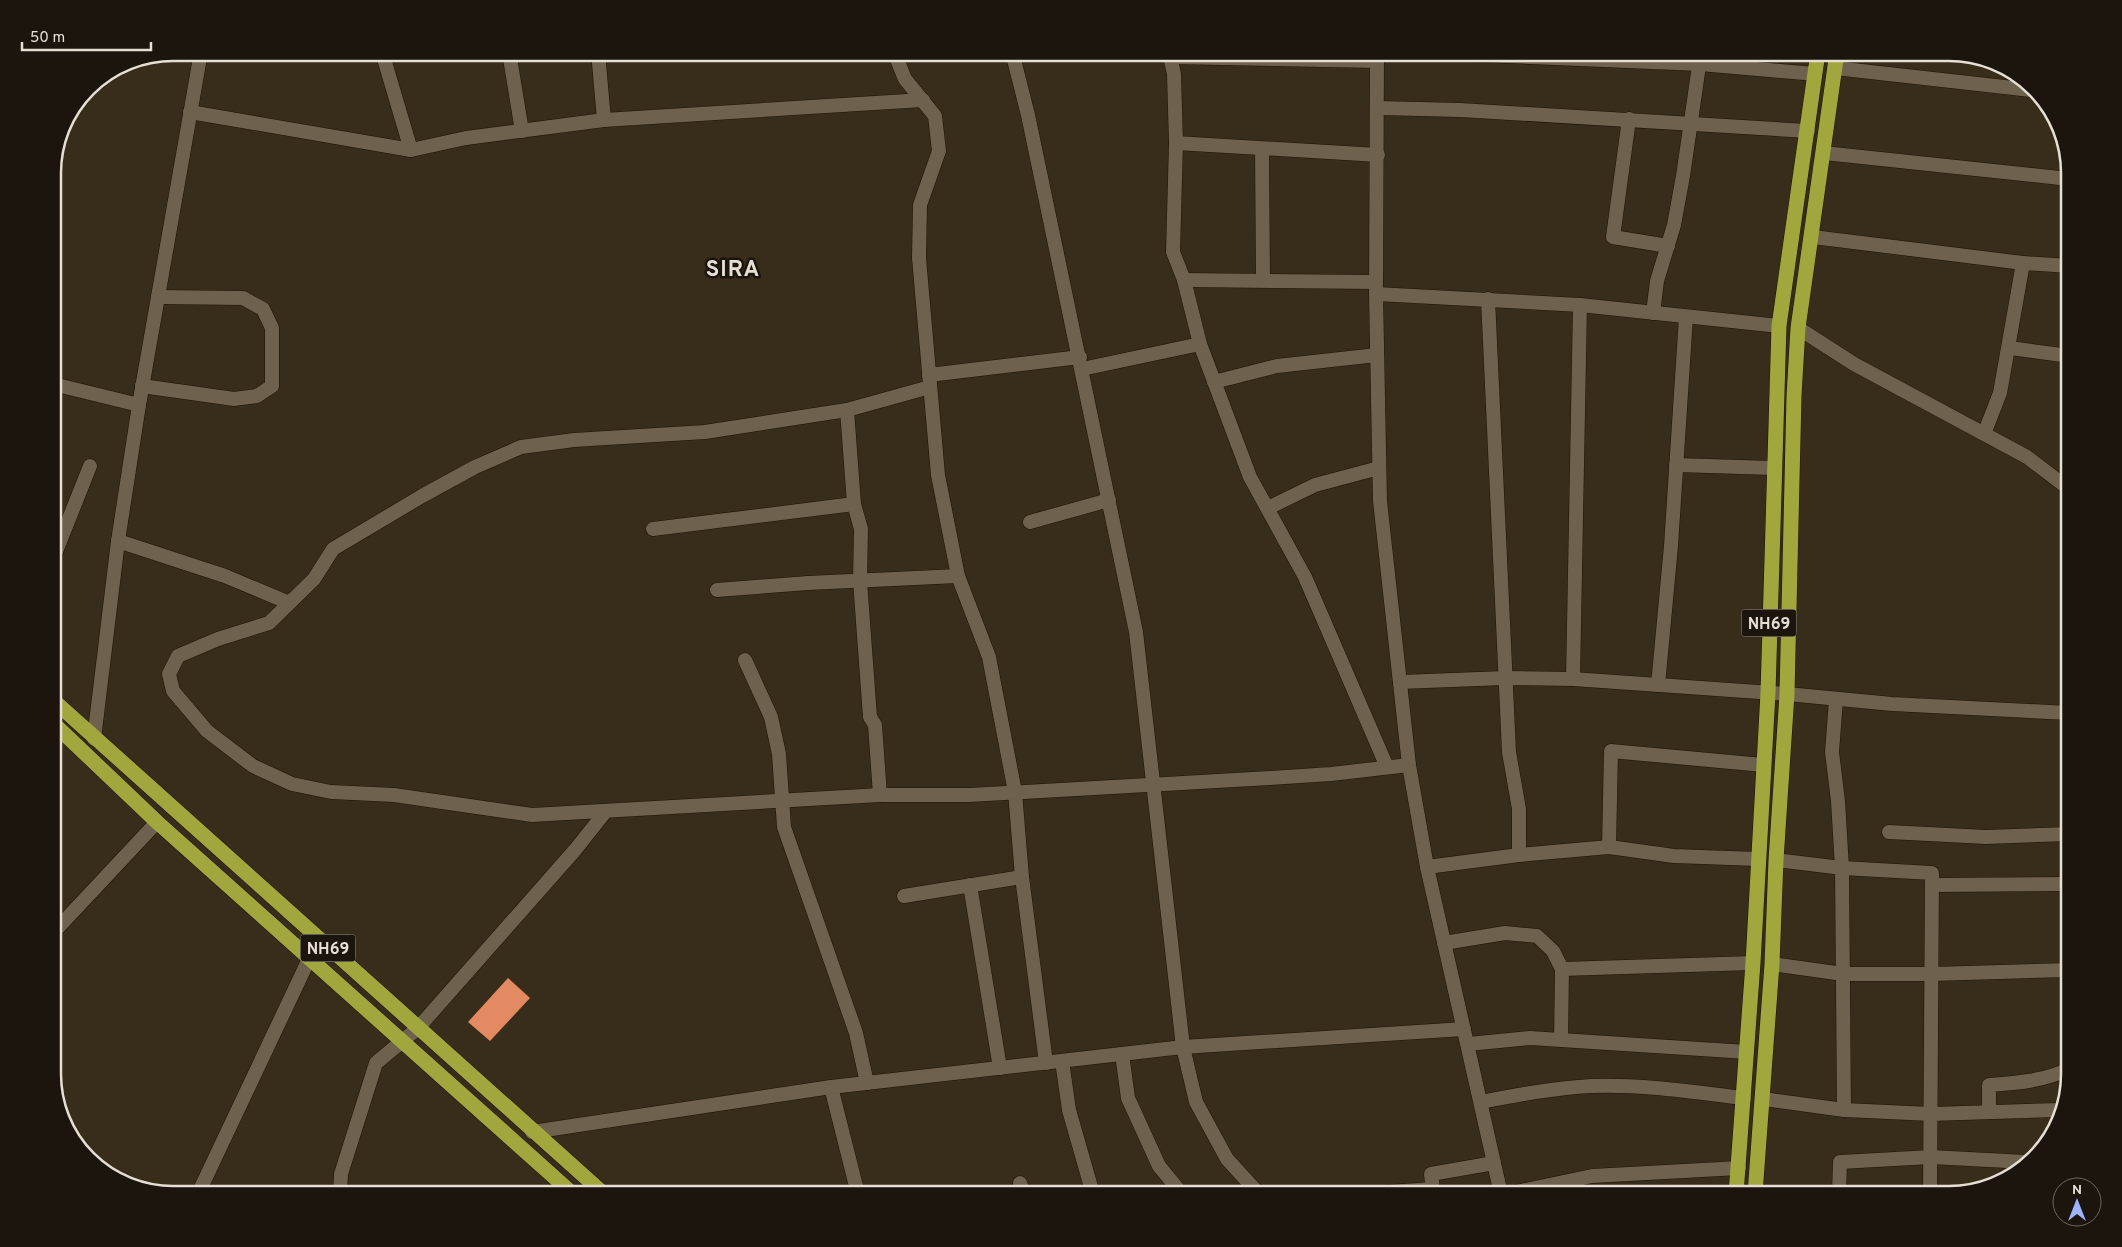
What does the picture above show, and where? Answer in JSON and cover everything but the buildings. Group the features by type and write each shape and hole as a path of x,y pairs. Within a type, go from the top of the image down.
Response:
{"highway":[{"name":"NH69","path":"1737,1186 1753,963 1757,859 1768,693 1773,468 1779,326 1817,61"},
{"name":"NH69","path":"1756,1186 1772,964 1776,860 1787,694 1794,396 1798,328 1813,237 1836,61"},
{"name":"NH69","path":"61,708 532,1132 595,1186"},
{"name":"NH69","path":"61,731 157,822 565,1186"}],"street":[{"path":"94,739 118,541 139,405 199,61"},
{"path":"385,61 411,150"},
{"path":"510,61 522,131"},
{"path":"599,61 604,120"},
{"path":"898,61 905,79 935,116 939,151 920,205 919,258 938,475 958,576 989,657 1015,792 1022,877 1046,1063"},
{"path":"1014,61 1028,115 1081,363 1136,632 1183,1047 1196,1102 1227,1159 1252,1186"},
{"path":"1171,61 1174,74 1176,143 1173,252 1184,280 1200,344 1250,476 1305,577 1387,767"},
{"path":"1377,61 1376,288 1380,501 1409,765 1427,867 1499,1186"},
{"path":"1653,314 1657,281 1668,246 1684,176 1700,61"},
{"path":"1722,61 1815,74"},
{"path":"1835,68 2023,89"},
{"path":"190,112 411,150 466,138 604,120 923,100"},
{"path":"1378,108 1629,119 1808,131"},
{"path":"1629,119 1613,237 1668,246"},
{"path":"1176,143 1262,150 1378,155"},
{"path":"1262,150 1263,279"},
{"path":"1824,153 2061,177"},
{"path":"1813,237 2023,263 2061,265"},
{"path":"1984,434 2000,393 2010,348 2023,263"},
{"path":"1184,280 1263,279 1488,299 1580,305 1779,326"},
{"path":"142,386 234,398 257,396 272,386 272,328 263,309 243,298 158,297"},
{"path":"1488,299 1509,752 1519,809 1519,855"},
{"path":"1573,679 1580,305"},
{"path":"1658,685 1686,317"},
{"path":"1798,328 1854,364 2027,457 2061,483"},
{"path":"1200,344 1081,363 929,381 847,410 705,432 574,440 521,447 475,467 333,549 314,579 287,602 269,622 218,639 178,656 169,674 173,692 207,732 253,766 292,784 332,792 394,795 532,815 880,795 1015,792 1322,775 1409,765"},
{"path":"2010,348 2061,355"},
{"path":"1214,382 1276,366 1377,355"},
{"path":"61,386 139,405"},
{"path":"847,410 854,504 861,529 860,581 870,717 875,726 880,795"},
{"path":"1676,465 1773,468"},
{"path":"61,539 90,466"},
{"path":"1268,508 1315,485 1379,468"},
{"path":"1030,522 1109,500"},
{"path":"653,529 854,504"},
{"path":"118,541 225,576 287,602"},
{"path":"717,590 808,583 958,576"},
{"path":"745,660 771,717 779,754 784,827 856,1033 867,1083"},
{"path":"1400,682 1505,678 1573,679 1787,694 1836,700 2061,713"},
{"path":"1836,700 1832,752 1838,801 1842,868 1844,1110"},
{"path":"1610,847 1611,751 1763,765"},
{"path":"341,1186 342,1174 376,1063 418,1028 575,850 606,811"},
{"path":"61,924 157,822"},
{"path":"1889,832 1986,837 2061,834"},
{"path":"1427,867 1519,855 1610,847 1674,856 1757,859"},
{"path":"1776,860 1842,868 1932,873 1930,1186"},
{"path":"904,896 1022,877"},
{"path":"1932,885 2061,884"},
{"path":"970,885 1000,1068"},
{"path":"1444,943 1505,932 1537,936 1554,951 1562,969 1561,1040"},
{"path":"202,1186 310,957"},
{"path":"1562,969 1753,963"},
{"path":"1772,964 1844,974 1932,974 2061,970"},
{"path":"532,1132 831,1087 1183,1047 1464,1030"},
{"path":"1468,1044 1530,1038 1747,1052"},
{"path":"1122,1054 1128,1098 1159,1166 1175,1186"},
{"path":"1062,1061 1069,1110 1091,1186"},
{"path":"1989,1112 1989,1085 2027,1082 2061,1074"},
{"path":"1481,1102 1557,1088 1593,1086 1678,1090 1744,1098"},
{"path":"831,1087 856,1186"},
{"path":"1763,1099 1844,1110 1931,1114 2054,1110"},
{"path":"1839,1186 1840,1162 1931,1157 2019,1162"},
{"path":"1433,1186 1431,1174 1494,1163"},
{"path":"1545,1186 1592,1176 1739,1168"}],"district":[{"name":"SIRA","path":"733,268"}]}
